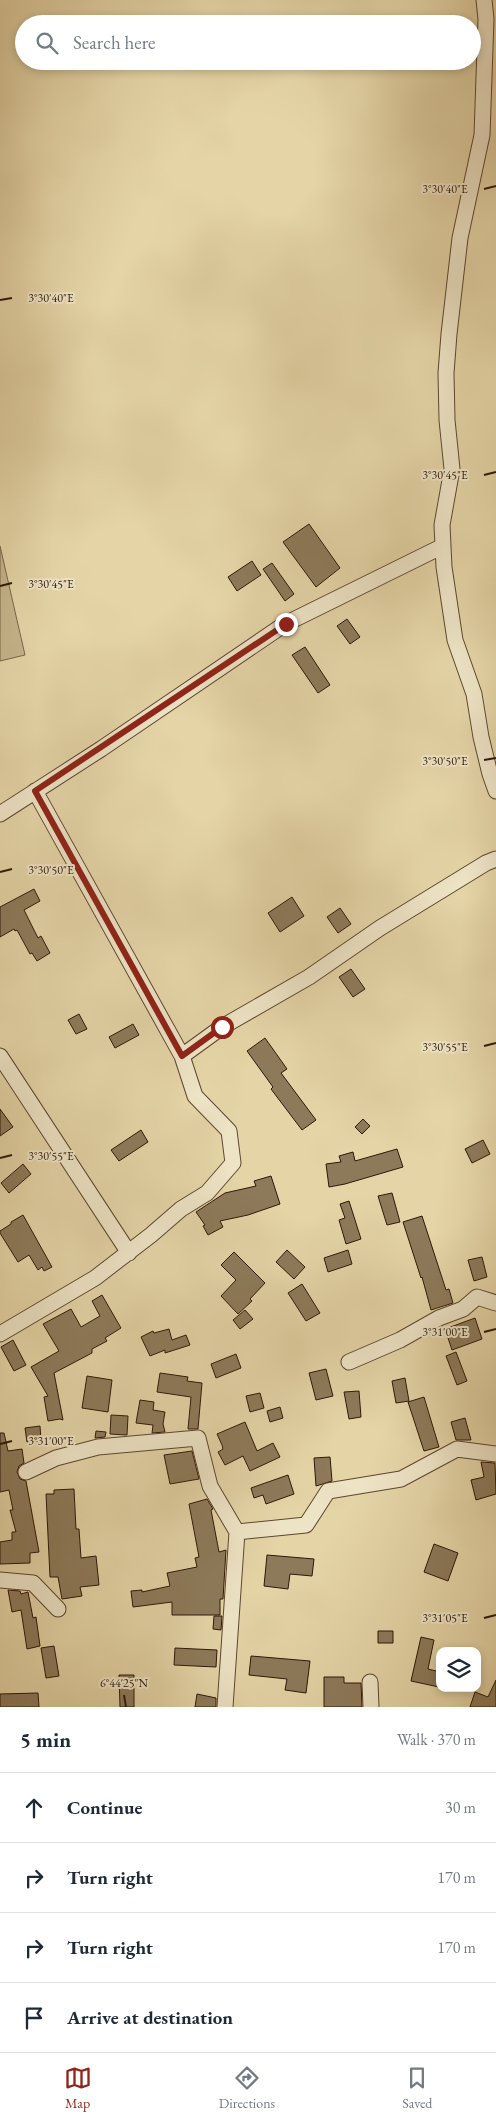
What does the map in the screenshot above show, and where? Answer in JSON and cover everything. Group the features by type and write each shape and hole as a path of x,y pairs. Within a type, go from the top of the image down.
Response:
{"street":[{"path":"484,0 486,19 482,135 460,238 449,334 447,420 452,469 442,525 444,567 455,640 474,694 483,746 496,791"},
{"path":"0,814 286,624 443,546"},
{"path":"0,1334 95,1278 129,1253 181,1209 207,1193 233,1163 229,1131 195,1096 182,1056 35,791"},
{"path":"182,1056 222,1027 309,977 380,928 486,863 496,859"},
{"path":"0,1056 129,1253"},
{"path":"349,1362 400,1340 440,1318 463,1310 477,1297 496,1303"},
{"path":"26,1472 56,1458 98,1447 198,1438 210,1486 237,1532 226,1707"},
{"path":"237,1532 306,1525 328,1491 401,1479 457,1449 496,1454"},
{"path":"0,1580 33,1583 58,1609"},
{"path":"370,1682 371,1707"}],"shaded area":[{"path":"0,546 25,655 0,661"}],"building":[{"path":"309,524 340,568 316,587 283,542"},
{"path":"252,561 261,575 237,591 228,577"},
{"path":"272,563 294,594 285,601 263,569"},
{"path":"347,619 360,637 350,644 337,626"},
{"path":"305,647 330,685 318,693 292,655"},
{"path":"34,889 40,901 24,910 38,938 41,936 50,953 37,961 32,953 30,954 17,930 15,931 14,929 0,937 0,907"},
{"path":"292,897 304,916 280,932 268,913"},
{"path":"340,908 351,924 338,933 327,917"},
{"path":"351,969 365,989 353,997 339,977"},
{"path":"79,1014 87,1029 76,1034 68,1020"},
{"path":"133,1024 139,1035 115,1048 109,1037"},
{"path":"265,1038 287,1069 281,1073 316,1120 302,1130 271,1089 273,1087 247,1051"},
{"path":"0,1109 13,1127 0,1136"},
{"path":"363,1119 370,1126 362,1134 355,1127"},
{"path":"141,1130 148,1142 119,1161 111,1150"},
{"path":"483,1140 490,1154 472,1163 465,1149"},
{"path":"397,1149 403,1167 329,1187 326,1164 341,1162 339,1156 353,1152 355,1161"},
{"path":"23,1164 31,1174 9,1193 1,1183"},
{"path":"271,1176 280,1204 248,1215 220,1221 223,1227 208,1235 203,1226 205,1225 196,1212 225,1193 256,1186 254,1181"},
{"path":"392,1193 400,1222 387,1225 378,1196"},
{"path":"349,1201 361,1239 346,1244 339,1220 345,1218 340,1204"},
{"path":"23,1215 52,1267 44,1271 42,1267 38,1270 29,1255 18,1262 0,1233 11,1222"},
{"path":"422,1216 446,1290 449,1289 453,1303 431,1310 403,1222"},
{"path":"287,1250 305,1267 294,1279 276,1262"},
{"path":"348,1250 352,1264 328,1272 324,1258"},
{"path":"234,1252 265,1283 250,1299 252,1301 238,1314 221,1296 236,1280 221,1265"},
{"path":"482,1257 487,1277 474,1281 468,1260"},
{"path":"302,1284 320,1313 306,1321 288,1293"},
{"path":"102,1295 121,1328 105,1338 107,1341 92,1349 92,1353 54,1373 63,1420 48,1421 44,1397 48,1396 31,1367 59,1351 43,1324 71,1309 81,1327 100,1316 92,1301"},
{"path":"245,1310 253,1319 240,1329 233,1320"},
{"path":"475,1318 482,1339 452,1350 445,1329"},
{"path":"169,1329 172,1340 186,1335 190,1345 165,1353 165,1350 150,1356 141,1337 153,1331 154,1333"},
{"path":"13,1340 26,1365 14,1371 1,1347"},
{"path":"456,1352 467,1381 457,1385 446,1356"},
{"path":"236,1354 241,1368 216,1378 211,1364"},
{"path":"326,1369 333,1396 316,1400 309,1373"},
{"path":"160,1373 188,1377 187,1381 202,1383 198,1429 188,1429 191,1397 157,1392"},
{"path":"87,1376 112,1380 108,1412 82,1408"},
{"path":"405,1378 409,1401 396,1403 392,1381"},
{"path":"359,1391 361,1417 349,1419 344,1392"},
{"path":"260,1393 264,1408 250,1412 246,1396"},
{"path":"424,1397 439,1447 424,1451 408,1402"},
{"path":"140,1400 154,1402 153,1410 165,1412 163,1424 165,1432 152,1433 153,1425 136,1423"},
{"path":"280,1407 283,1418 270,1422 267,1411"},
{"path":"111,1415 128,1416 127,1435 110,1434"},
{"path":"465,1418 471,1440 456,1440 451,1422"},
{"path":"245,1422 257,1451 273,1443 280,1457 250,1471 243,1456 225,1465 218,1452 223,1449 217,1434"},
{"path":"40,1426 41,1441 27,1442 25,1428"},
{"path":"96,1431 106,1432 105,1437 95,1438"},
{"path":"0,1433 4,1433 8,1451 22,1449 24,1463 19,1466 17,1472 20,1479 26,1481 39,1552 30,1553 30,1563 0,1564 0,1542 12,1540 12,1532 16,1532 10,1510 13,1510 9,1490 0,1492"},
{"path":"192,1451 199,1479 170,1484 164,1455"},
{"path":"330,1457 332,1481 316,1486 314,1458"},
{"path":"481,1462 495,1463 496,1494 476,1500 471,1480 484,1477"},
{"path":"288,1475 294,1494 266,1504 263,1495 254,1498 251,1488"},
{"path":"74,1489 76,1529 79,1529 81,1558 96,1556 99,1585 80,1587 82,1596 62,1599 58,1577 50,1577 46,1494 54,1494 54,1490"},
{"path":"207,1499 213,1509 211,1510 219,1552 226,1550 223,1599 220,1599 220,1615 172,1615 172,1602 133,1607 131,1591 142,1590 142,1592 170,1586 167,1573 197,1567 195,1558 199,1557 189,1504"},
{"path":"434,1544 458,1553 448,1581 424,1572"},
{"path":"267,1555 314,1559 312,1576 290,1574 288,1589 264,1586"},
{"path":"8,1590 20,1591 21,1594 28,1592 33,1618 36,1617 40,1646 27,1649 21,1610 12,1612"},
{"path":"214,1616 222,1616 221,1630 213,1629"},
{"path":"378,1631 393,1631 393,1643 378,1643"},
{"path":"421,1637 434,1640 428,1669 436,1671 436,1686 411,1681"},
{"path":"54,1646 59,1676 46,1678 41,1648"},
{"path":"175,1648 217,1650 216,1667 174,1665"},
{"path":"251,1656 310,1661 306,1693 285,1690 287,1679 249,1675"},
{"path":"119,1675 134,1675 134,1707 120,1707"},
{"path":"324,1677 344,1677 344,1683 361,1683 362,1707 324,1707"},
{"path":"496,1680 496,1707 470,1707 475,1692 488,1697"},
{"path":"38,1693 39,1707 0,1707 0,1694"},
{"path":"197,1694 216,1698 216,1707 195,1707"}],"route":[{"path":"222,1027 182,1056 35,791 286,624"}]}
